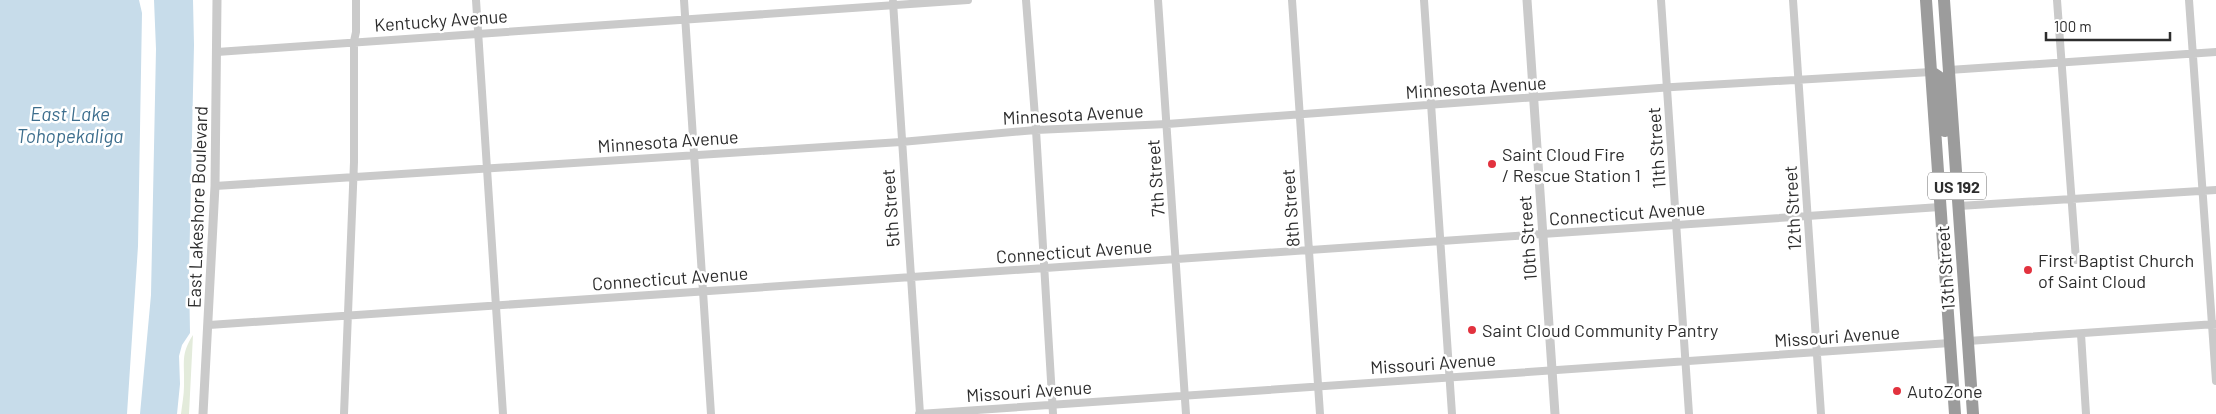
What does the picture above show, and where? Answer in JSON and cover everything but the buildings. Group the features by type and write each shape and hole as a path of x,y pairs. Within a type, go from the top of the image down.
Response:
{"highway":[{"name":"13th Street","path":"1944,0 1973,414"},
{"name":"13th Street","path":"1930,2 1931,72 1955,414"},
{"path":"1930,2 1945,16"},
{"path":"1930,2 1935,16 1938,61 1950,70"},
{"path":"1931,72 1939,77 1944,130 1954,149"},
{"path":"1936,140 1944,155 1947,193 1959,206"},
{"path":"1940,207 1948,212 1951,221 1954,262 1963,279"},
{"path":"1947,311 1957,331 1968,341"},
{"path":"1950,343 1957,347 1962,354 1970,372"}],"street":[{"name":"East Lakeshore Boulevard","path":"203,414 215,186 217,0"},
{"path":"344,414 349,315 356,0"},
{"path":"476,0 503,414"},
{"path":"684,0 711,414"},
{"name":"Kentucky Avenue","path":"217,52 686,19 893,2 968,0"},
{"path":"1026,0 1036,130 1053,414"},
{"name":"7th Street","path":"1158,0 1186,414"},
{"name":"8th Street","path":"1292,0 1298,114 1320,414"},
{"path":"1424,0 1452,414"},
{"name":"10th Street","path":"1527,0 1555,414"},
{"name":"11th Street","path":"1661,0 1689,414"},
{"name":"12th Street","path":"1793,0 1816,353 1822,414"},
{"path":"2057,0 2076,260"},
{"path":"2189,0 2214,324 2216,381"},
{"name":"5th Street","path":"893,2 920,414"},
{"path":"1950,70 2216,52"},
{"name":"Minnesota Avenue","path":"215,186 487,167 901,142 1036,130 1167,124 1667,88 1931,72"},
{"path":"1959,206 2216,190"},
{"name":"Connecticut Avenue","path":"209,325 1940,207"},
{"path":"1968,341 2214,324"},
{"path":"2081,334 2086,414"},
{"name":"Missouri Avenue","path":"920,414 1950,343"}],"green space":[{"path":"193,335 189,414 181,414 185,354"}],"water":[{"name":"East Lake Tohopekaliga","path":"0,0 139,0 142,13 138,246 127,414 0,414"},
{"path":"154,0 193,0 194,45 189,273 190,333 182,345 179,356 180,384 177,414 140,414 151,295 156,49"}],"place":[{"name":"Saint Cloud Fire / Rescue Station 1","path":"1492,164"},
{"name":"First Baptist Church of Saint Cloud","path":"2028,270"},
{"name":"Saint Cloud Community Pantry","path":"1472,330"},
{"name":"AutoZone","path":"1897,391"}]}
